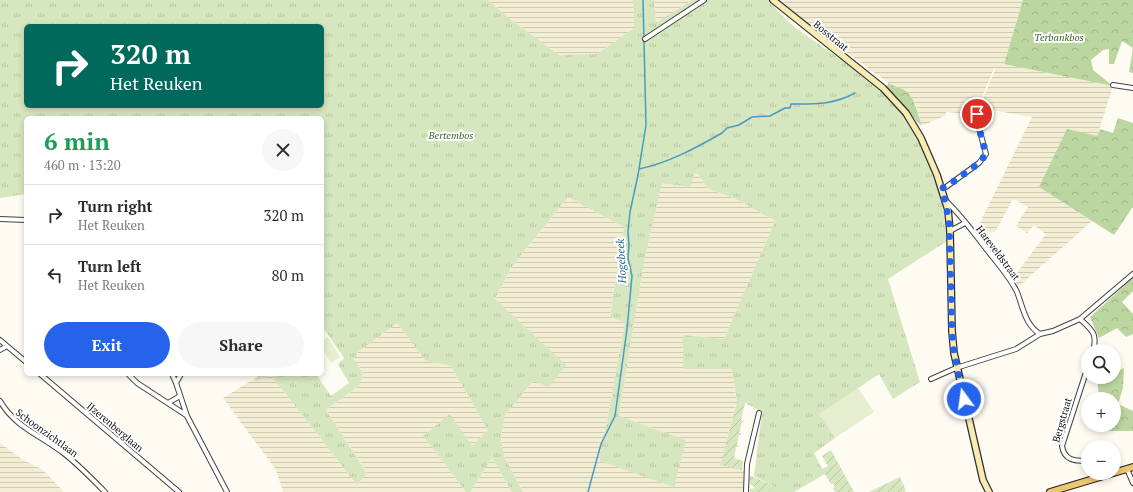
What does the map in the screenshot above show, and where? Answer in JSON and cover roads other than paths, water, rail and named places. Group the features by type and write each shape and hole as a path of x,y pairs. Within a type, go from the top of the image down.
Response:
{"main road":[{"path":"1050,492 1084,480"}],"street":[{"path":"645,39 704,0"},
{"name":"Bosstraat","path":"772,0 878,84 897,102 914,125 921,138 942,188 948,210 950,232 952,332 956,368 983,480"},
{"path":"1113,85 1133,88"},
{"path":"942,188 946,187 979,163 986,154 976,117 978,108"},
{"name":"Hareveldstraat","path":"945,200 966,223 1009,278 1029,323 1034,330 1040,334"},
{"path":"0,219 24,220"},
{"name":"Hareveldstraat","path":"950,232 966,223"},
{"path":"931,379 956,368 1016,349 1040,334 1053,332 1080,319 1133,274"},
{"path":"1080,319 1094,334 1095,344"},
{"path":"0,340 24,360"},
{"path":"0,350 7,346"},
{"name":"IJzerenberglaan","path":"42,376 179,492"},
{"path":"130,376 137,383 187,416"},
{"path":"173,376 187,416 227,492"},
{"path":"176,383 180,376"},
{"name":"Bergstraat","path":"1081,461 1070,459 1063,452 1062,446 1082,384"},
{"path":"168,403 180,396"},
{"name":"Schoonzichtlaan","path":"0,401 9,415 65,454 105,492"},
{"path":"746,492 747,464 759,413"},
{"path":"1130,468 1133,483"},
{"path":"983,480 984,492"},
{"path":"983,480 989,492"}],"waterway":[{"name":"Hogebeek","path":"588,492 601,444 615,416 627,329 632,276 628,258 628,232 630,212 646,125 643,0"},
{"path":"639,169 661,163 682,154 722,133 727,128 739,125 752,117 770,116 785,108 790,108 791,104 816,104 831,102 855,93"}],"park label":[{"name":"Terbankbos","path":"1059,37"},
{"name":"Bertembos","path":"451,135"}]}
